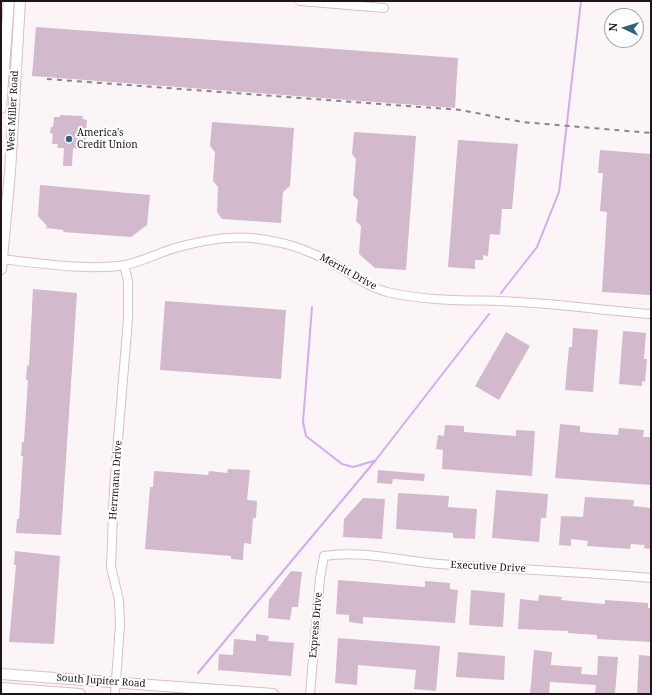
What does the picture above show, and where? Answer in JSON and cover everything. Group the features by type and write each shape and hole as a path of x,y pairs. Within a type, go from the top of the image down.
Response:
{"main road":[{"name":"West Miller Road","path":"1,108 9,1"},
{"name":"West Miller Road","path":"1,263 10,172 20,1"},
{"name":"South Jupiter Road","path":"1,674 273,694"},
{"name":"South Jupiter Road","path":"1,688 80,694"}],"street":[{"path":"300,1 384,8"},
{"name":"Merritt Drive","path":"1,263 100,267 124,265 147,259 168,250 199,242 225,238 251,238 281,243 316,255 371,286 389,292 425,298 502,301 651,314"},
{"name":"Herrmann Drive","path":"115,694 120,625 119,600 111,567 114,488 128,319 128,281 124,265"},
{"name":"Executive Drive","path":"324,556 335,554 438,564 651,578"},
{"name":"Express Drive","path":"310,694 320,578 324,556"}],"building":[{"path":"36,27 458,58 455,108 32,76"},
{"name":"America's Credit Union","path":"60,115 83,116 82,119 87,120 85,146 83,146 82,149 73,148 72,166 63,166 64,148 57,148 58,144 52,144 53,134 50,133 51,127 53,127 54,117 60,117"},
{"path":"212,122 294,128 290,186 283,192 281,223 222,219 217,212 218,187 213,181 215,152 210,146"},
{"path":"354,132 416,136 406,270 375,268 359,254 361,226 356,221 358,200 353,195 356,159 352,154"},
{"path":"458,140 518,144 512,209 502,209 500,235 490,234 488,256 483,255 483,260 475,260 475,269 448,267"},
{"path":"600,150 651,154 650,295 602,292 607,212 600,211 603,173 598,173"},
{"path":"40,185 150,195 147,225 131,237 63,232 64,230 46,228 47,226 38,216"},
{"path":"33,289 77,293 61,535 16,533 17,519 19,519 23,456 21,456 22,442 24,442 28,380 26,380 27,365 29,366"},
{"path":"165,301 286,310 281,379 160,370"},
{"path":"573,328 598,330 593,392 565,390 569,347 572,347"},
{"path":"623,331 646,333 644,359 647,359 645,382 642,381 642,386 619,384"},
{"path":"506,332 530,346 499,400 475,386"},
{"path":"560,424 580,426 580,432 618,435 619,428 644,430 643,437 651,437 651,485 555,478"},
{"path":"445,425 464,426 464,432 516,436 516,430 535,431 532,476 442,469 443,450 436,449 438,435 444,436"},
{"path":"228,469 250,470 247,500 257,501 256,518 253,518 251,544 244,543 243,560 231,559 231,556 145,549 150,487 153,487 154,471 208,475 209,471 227,473"},
{"path":"378,470 425,474 424,481 393,479 392,484 377,483"},
{"path":"496,490 548,494 546,518 541,518 539,542 492,538"},
{"path":"398,493 449,496 448,507 477,509 475,539 453,538 453,533 396,529"},
{"path":"585,497 634,500 633,506 651,508 651,549 644,548 645,545 631,544 630,549 587,546 588,541 571,539 571,546 559,545 561,516 583,517"},
{"path":"363,498 385,499 382,539 343,537 344,519"},
{"path":"15,551 60,556 54,644 9,642 16,565 14,565"},
{"path":"291,571 302,572 298,607 292,607 290,620 268,618 269,600"},
{"path":"338,580 425,587 425,581 450,583 450,589 458,590 455,623 363,617 363,624 349,622 349,615 336,614"},
{"path":"471,590 505,593 503,627 469,625"},
{"path":"539,595 562,597 561,600 605,604 605,600 648,603 648,608 651,608 651,642 597,639 597,635 568,633 568,631 518,629 520,599 538,601"},
{"path":"256,634 269,636 268,641 294,643 291,676 218,670 219,654 233,655 234,639 256,641"},
{"path":"338,638 440,646 436,691 414,689 416,670 358,665 357,685 335,683"},
{"path":"534,650 552,652 551,665 582,667 581,674 597,675 598,656 618,657 615,694 595,694 596,685 550,682 549,694 530,694"},
{"path":"458,652 505,656 504,680 456,677"},
{"path":"639,655 651,656 651,694 637,694"}],"waterway":[{"path":"501,293 537,247 559,192 581,1"},
{"path":"312,307 303,422 306,436 342,464 353,467 374,461"},
{"path":"198,673 375,461 489,314"}],"railway":[{"path":"47,79 461,110 522,122 651,133"}],"place":[{"name":"America's Credit Union","path":"69,139"}]}
